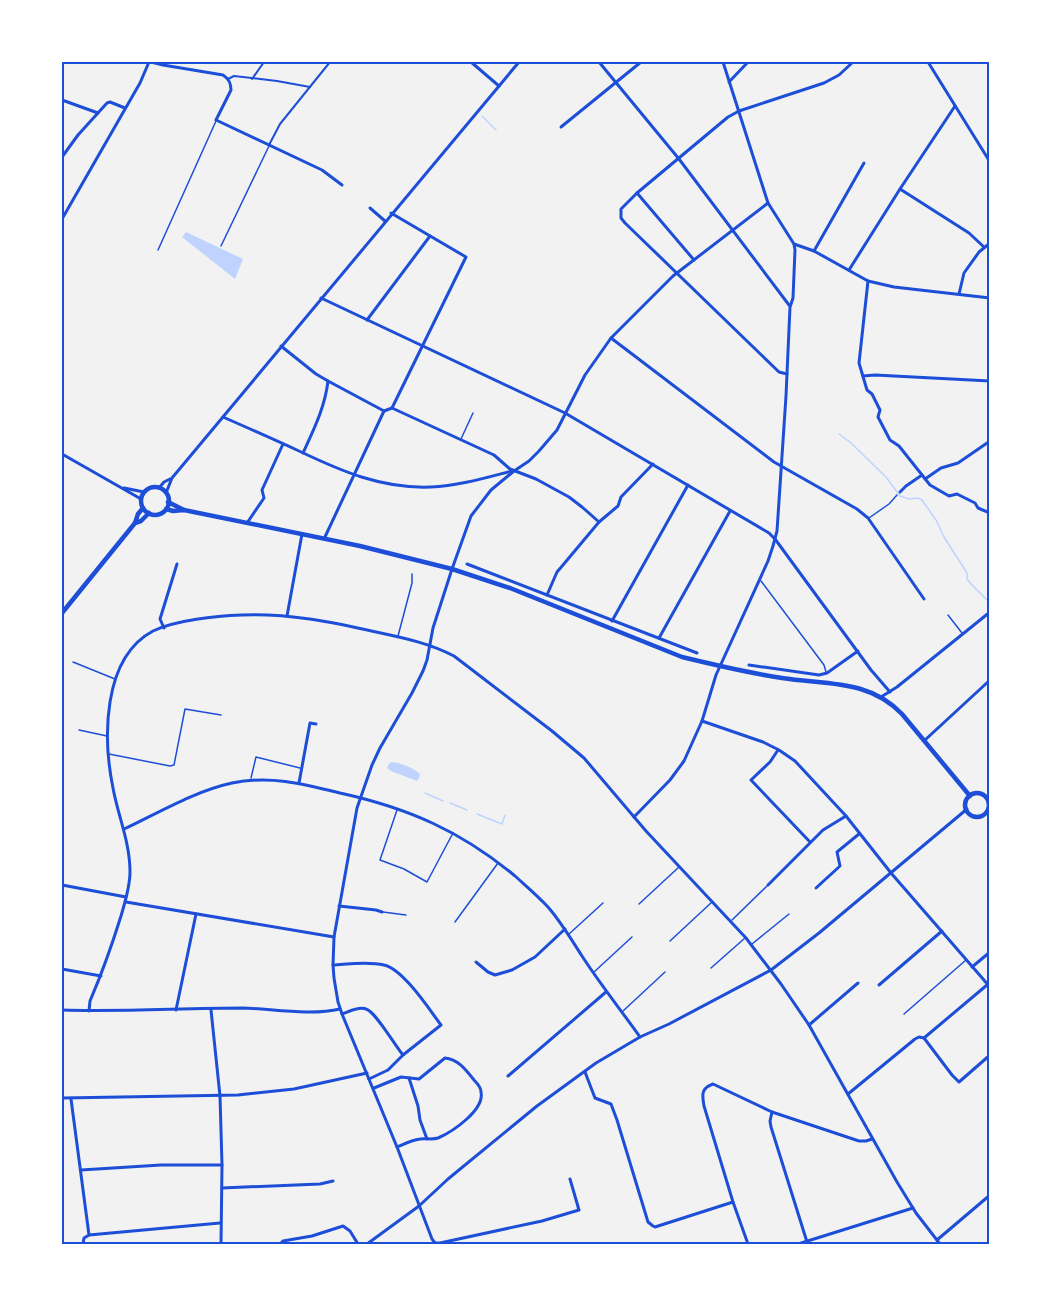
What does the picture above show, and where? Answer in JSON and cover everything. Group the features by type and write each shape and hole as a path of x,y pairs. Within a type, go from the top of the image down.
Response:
{"main road":[{"path":"149,488 159,488 166,493 168,502 166,509 160,514 149,513 143,508 141,499 149,488"},
{"path":"168,502 184,510 302,534 452,569 510,588 682,657 720,667 867,690 895,706 970,796"},
{"path":"62,613 135,523 143,508"},
{"path":"166,509 184,510"},
{"path":"135,523 149,513"},
{"path":"984,795 990,790"},
{"path":"977,793 984,795 989,804 985,814 971,815 966,802 970,796 977,793"},
{"path":"985,814 990,819"}],"street":[{"path":"62,219 150,62 218,73 228,79 231,90 216,120 322,170 342,185"},
{"path":"252,79 264,62"},
{"path":"269,145 280,124 330,62"},
{"path":"471,62 499,86"},
{"path":"166,493 172,478 519,62"},
{"path":"599,62 679,159 790,307"},
{"path":"561,127 640,62"},
{"path":"634,817 677,772 688,753 702,721 720,667 776,539 790,307 793,298 794,244 768,202 723,62"},
{"path":"729,82 748,62"},
{"path":"787,374 779,372 625,223 620,213 625,204 637,193 728,117 739,111 824,83 833,79 853,62"},
{"path":"928,62 990,162"},
{"path":"228,79 234,76 310,87"},
{"path":"62,100 98,113"},
{"path":"62,158 78,135 108,102 126,108"},
{"path":"849,270 955,106"},
{"path":"814,251 864,163"},
{"path":"900,189 969,233 984,247"},
{"path":"637,193 694,260"},
{"path":"570,1179 579,1210 542,1221 440,1243 435,1243 432,1239 374,1088 340,1009 336,992 333,965 334,937 360,797 380,748 419,680 427,660 432,633 452,569 468,523 476,508 491,490 529,461 545,444 566,413 585,375 611,338 677,273 768,202"},
{"path":"370,208 385,221"},
{"path":"324,539 384,411 392,408 466,257 392,213"},
{"path":"367,320 430,236"},
{"path":"959,294 964,273 974,258 990,243"},
{"path":"794,244 814,251 868,281 894,287 990,298"},
{"path":"868,281 859,363 867,390 873,394 880,410 878,417 890,440 899,446 930,485 949,496 957,494 990,513"},
{"path":"321,298 566,413 769,533 776,539 871,670 890,692"},
{"path":"611,338 774,462 857,509 868,518 924,599"},
{"path":"281,346 316,374 384,411"},
{"path":"863,376 990,381"},
{"path":"303,453 322,410 328,381"},
{"path":"392,408 494,454 514,471 536,479 569,498 599,522"},
{"path":"223,417 354,475 392,486 431,487 514,471"},
{"path":"926,479 941,468 958,463 990,441"},
{"path":"246,523 264,498 262,490 283,444"},
{"path":"62,454 141,499"},
{"path":"547,595 557,572 599,522 618,506 621,497 653,464"},
{"path":"898,494 922,475"},
{"path":"159,488 172,478"},
{"path":"612,621 688,485"},
{"path":"122,487 144,492"},
{"path":"659,639 730,511"},
{"path":"287,616 302,534"},
{"path":"164,628 160,619 177,564"},
{"path":"467,564 697,653"},
{"path":"881,697 990,612"},
{"path":"89,1011 90,1001 115,937 125,902 130,872 127,843 113,790 108,736 110,707 116,680 124,659 134,646 152,632 193,620 259,615 325,621 430,645 454,656 573,748 746,938 809,1025 913,1208 940,1245"},
{"path":"749,665 819,675 827,673 858,651"},
{"path":"924,741 990,680"},
{"path":"702,721 763,742 795,760 846,816 891,873 989,986 924,1038 915,1039 848,1094"},
{"path":"298,783 310,723 316,724"},
{"path":"778,750 770,762 751,780 810,842"},
{"path":"124,829 202,792 231,783 251,780 298,783 360,797 397,809 453,833 483,851 540,899 565,929 606,992 640,1037"},
{"path":"367,1245 419,1206 448,1179 537,1106 585,1071 640,1037 678,1020 771,970 819,933 967,809"},
{"path":"768,885 823,830 846,816"},
{"path":"816,888 840,866 837,852 859,834"},
{"path":"62,885 126,897"},
{"path":"125,902 334,937"},
{"path":"339,906 382,912"},
{"path":"176,1010 196,914"},
{"path":"476,962 495,975 512,970 535,957 565,929"},
{"path":"879,985 942,931"},
{"path":"972,967 990,952"},
{"path":"333,965 376,964 391,967 402,975 441,1025 388,1070 369,1079"},
{"path":"62,969 101,976"},
{"path":"809,1025 858,983"},
{"path":"508,1076 606,992"},
{"path":"62,1010 246,1008 321,1012 340,1009"},
{"path":"342,1014 361,1008 369,1010 403,1055"},
{"path":"211,1009 220,1096 221,1245"},
{"path":"924,1038 959,1082 990,1055"},
{"path":"374,1088 401,1077 418,1079 448,1057 464,1067 482,1092 474,1113 447,1134 435,1139 419,1139 397,1147"},
{"path":"585,1071 595,1098 611,1104 648,1222 651,1225 656,1227 733,1202"},
{"path":"62,1098 220,1096 267,1093 367,1073"},
{"path":"409,1078 427,1139"},
{"path":"748,1245 704,1106 703,1090 713,1084 772,1112 859,1141 872,1139"},
{"path":"70,1099 89,1235"},
{"path":"772,1112 771,1127 807,1242"},
{"path":"81,1170 161,1165 222,1165"},
{"path":"222,1188 320,1184 333,1181"},
{"path":"937,1240 990,1195"},
{"path":"798,1245 913,1208"},
{"path":"83,1245 84,1239 89,1235 220,1223"},
{"path":"280,1245 283,1241 312,1236 343,1226 350,1231 358,1245"}],"lane":[{"path":"158,250 216,120"},
{"path":"221,246 269,145"},
{"path":"461,440 473,413"},
{"path":"868,518 889,504 898,494"},
{"path":"398,637 412,584 412,574"},
{"path":"760,579 824,665 827,673"},
{"path":"948,615 963,634"},
{"path":"73,662 116,680"},
{"path":"108,753 174,765 185,709 221,715"},
{"path":"79,730 108,736"},
{"path":"251,780 256,757 301,769"},
{"path":"397,809 380,861 427,882 453,833"},
{"path":"456,922 498,862"},
{"path":"639,904 679,866"},
{"path":"731,921 768,885"},
{"path":"670,941 713,902"},
{"path":"568,934 603,903"},
{"path":"382,912 406,915"},
{"path":"751,945 789,914"},
{"path":"593,972 632,938"},
{"path":"711,968 746,938"},
{"path":"904,1014 966,960"},
{"path":"622,1011 665,972"}],"water":[{"path":"186,232 243,259 235,279 182,237"},
{"path":"391,762 414,769 420,774 419,778 417,781 391,771 387,768"}],"waterway":[{"path":"482,116 496,130"},
{"path":"839,434 886,477 900,496 922,500 967,573 967,579 990,603"},
{"path":"425,793 443,801"},
{"path":"450,803 467,810"},
{"path":"477,814 502,824 505,815"}]}
